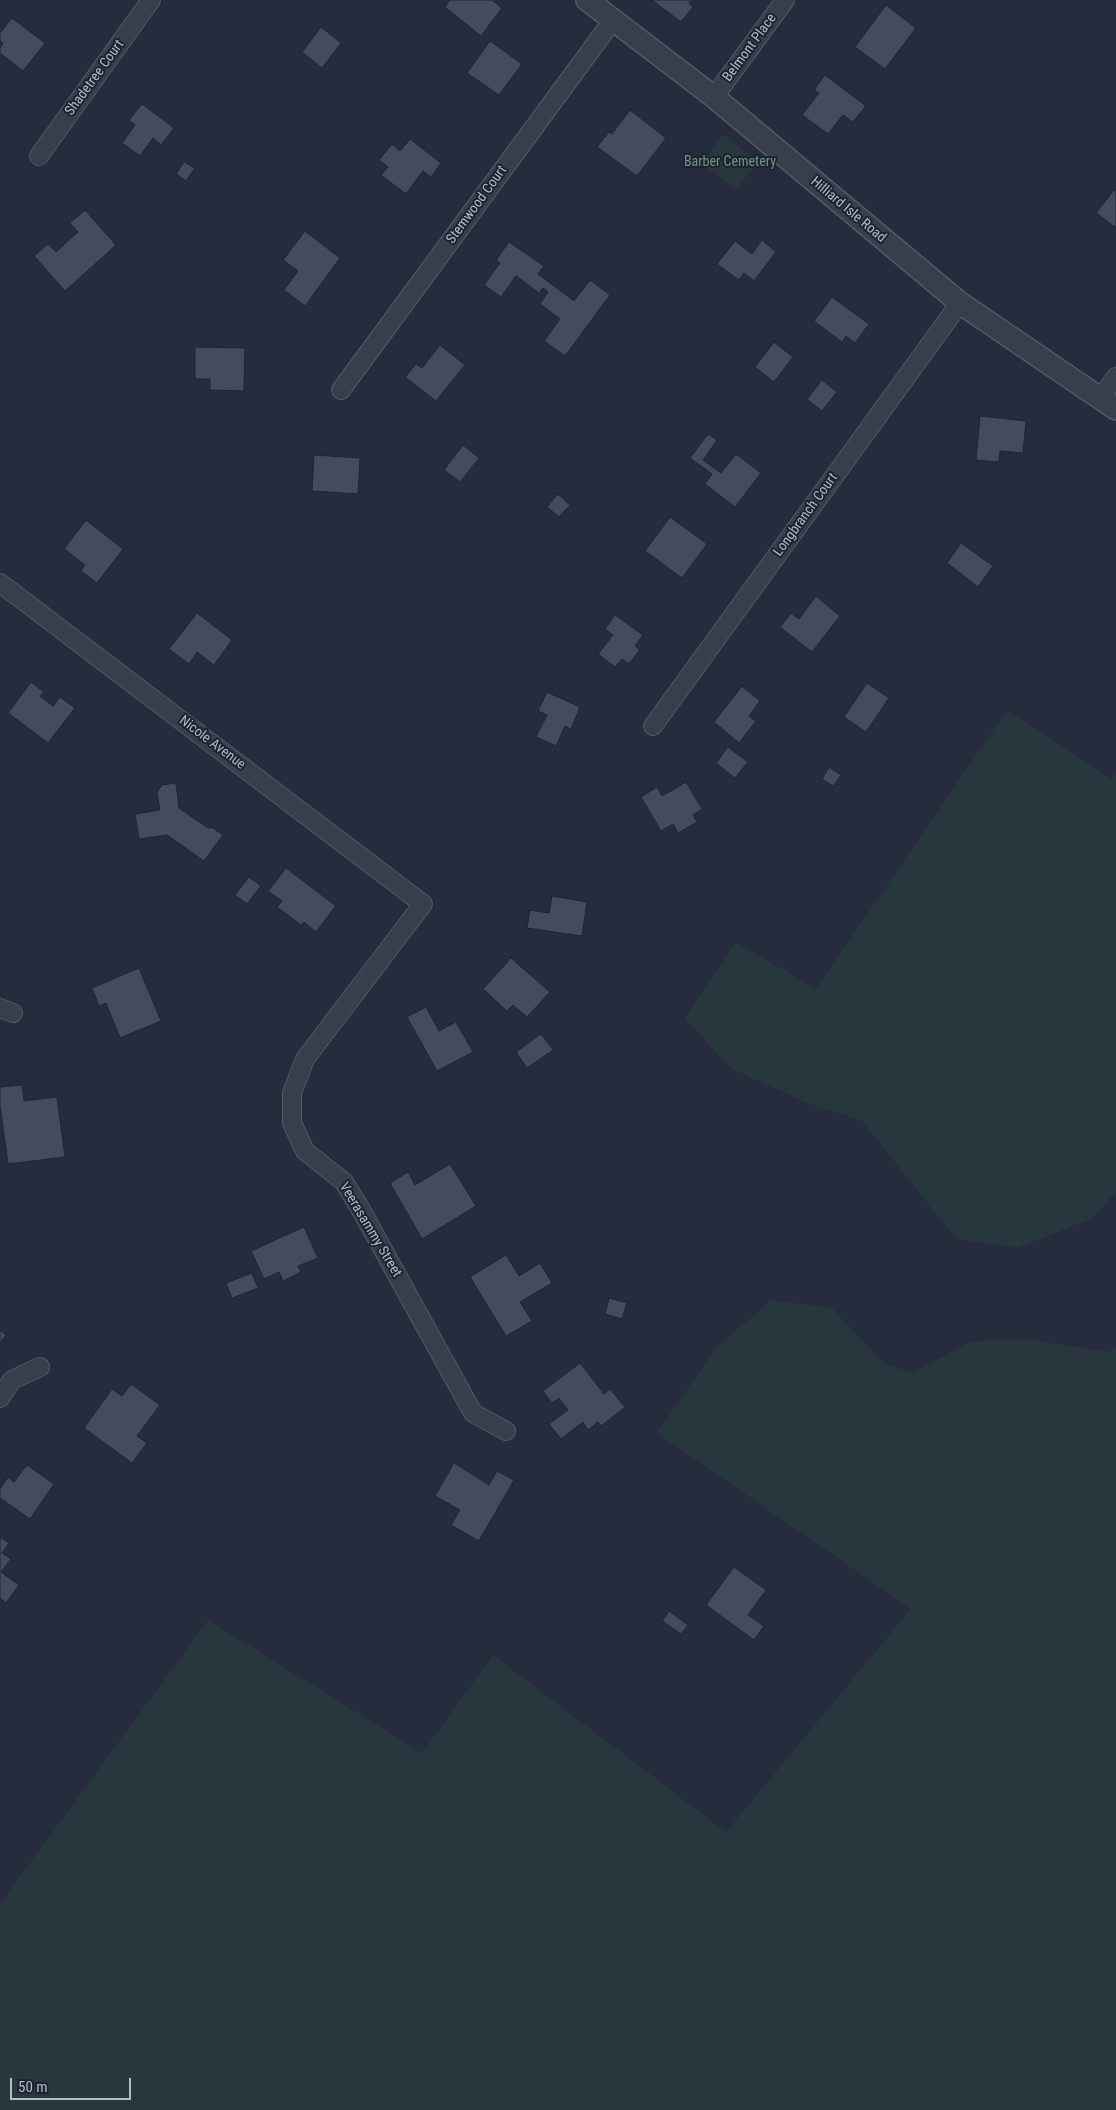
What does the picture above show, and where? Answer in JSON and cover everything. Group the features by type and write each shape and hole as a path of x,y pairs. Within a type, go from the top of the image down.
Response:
{"street":[{"name":"Shadetree Court","path":"39,156 151,0"},
{"name":"Hilliard Isle Road","path":"587,0 714,97 960,304 1108,404"},
{"name":"Belmont Place","path":"714,97 785,0"},
{"name":"Stemwood Court","path":"341,390 613,20"},
{"name":"Longbranch Court","path":"653,726 960,304"},
{"path":"1108,404 1116,377"},
{"name":"Nicole Avenue","path":"0,582 423,904"},
{"name":"Veerasammy Street","path":"423,904 306,1059 292,1093 292,1123 305,1152 344,1182 356,1201 473,1413 506,1431"},
{"path":"0,1398 12,1380 40,1367"}],"green space":[{"name":"Barber Cemetery","path":"723,134 758,161 736,190 701,163"},
{"path":"1007,710 1112,779 1116,773 1116,1191 1093,1218 1017,1248 956,1239 862,1121 807,1103 730,1068 685,1018 736,942 816,989"},
{"path":"771,1300 832,1308 884,1363 912,1373 971,1341 1032,1340 1108,1352 1116,1348 1116,2110 0,2110 0,1904 208,1620 422,1753 493,1655 726,1832 911,1609 657,1433 716,1348"}],"building":[{"path":"450,0 492,0 502,8 481,36 445,7"},
{"path":"652,0 691,0 689,3 693,7 681,22"},
{"path":"886,5 916,28 885,69 855,47"},
{"path":"12,18 45,43 23,71 0,53 3,43 0,41 0,33"},
{"path":"321,27 341,43 322,68 302,52"},
{"path":"490,41 522,64 499,95 467,73"},
{"path":"825,75 866,106 853,122 843,115 828,134 802,115 819,93 814,90"},
{"path":"142,104 174,128 161,145 153,138 140,156 122,143 135,125 129,120"},
{"path":"630,110 666,138 637,176 597,147 609,132 612,134"},
{"path":"410,139 441,163 431,177 423,171 406,194 381,175 388,167 379,160 392,144 400,151"},
{"path":"184,162 195,168 186,181 176,174"},
{"path":"1114,190 1116,191 1116,228 1096,213"},
{"path":"85,210 116,245 65,291 34,256 48,244 56,252 78,232 70,223"},
{"path":"305,231 340,258 305,306 284,290 298,271 283,260"},
{"path":"762,240 776,252 754,281 744,273 739,280 717,264 735,241 752,254"},
{"path":"509,242 544,266 538,274 574,301 590,280 610,295 565,356 544,341 560,319 540,304 548,292 543,288 539,293 516,276 501,297 484,285 500,263 496,260"},
{"path":"832,297 869,324 855,343 846,336 842,342 814,321"},
{"path":"774,342 793,357 774,382 755,367"},
{"path":"440,345 465,365 436,401 405,377 416,364 422,368"},
{"path":"195,347 245,348 244,391 210,390 210,379 195,379"},
{"path":"822,380 837,392 822,411 807,399"},
{"path":"980,416 1026,421 1023,453 1000,451 999,462 976,460"},
{"path":"708,434 717,440 703,460 721,473 736,454 761,473 735,507 705,484 712,474 690,458"},
{"path":"463,445 479,458 460,482 444,470"},
{"path":"314,455 360,458 358,494 312,491"},
{"path":"558,494 570,505 559,517 547,507"},
{"path":"670,517 707,544 682,578 645,551"},
{"path":"86,520 123,549 97,583 81,571 85,565 64,549"},
{"path":"961,543 993,566 978,587 947,563"},
{"path":"816,596 840,616 812,652 780,627 791,613 799,619"},
{"path":"197,613 232,640 214,665 197,652 189,664 169,649"},
{"path":"615,615 643,635 635,646 640,650 629,664 622,659 615,667 598,654 613,635 605,629"},
{"path":"31,682 44,692 40,696 53,706 60,697 75,708 48,743 8,713"},
{"path":"867,683 889,698 866,732 844,717"},
{"path":"742,686 760,701 749,716 756,721 739,743 714,722"},
{"path":"547,692 580,707 571,729 565,726 556,746 536,737 547,715 538,711"},
{"path":"728,747 748,762 735,778 716,763"},
{"path":"829,767 841,775 833,786 822,779"},
{"path":"686,782 702,809 693,815 697,822 678,833 673,824 661,831 641,797 657,787 662,796"},
{"path":"176,783 179,808 208,828 213,828 223,835 204,861 167,835 139,839 135,814 160,810 157,792 162,785"},
{"path":"286,868 336,906 316,932 304,922 301,925 277,907 282,901 268,891"},
{"path":"249,877 261,886 247,904 235,895"},
{"path":"552,896 587,902 582,936 527,928 530,910 549,913"},
{"path":"511,958 550,992 527,1017 513,1005 507,1011 483,989"},
{"path":"139,968 161,1021 120,1038 106,1003 99,1006 92,988"},
{"path":"426,1007 439,1031 456,1022 473,1052 437,1071 407,1017"},
{"path":"541,1034 553,1050 527,1068 516,1052"},
{"path":"22,1085 24,1101 57,1097 65,1157 8,1164 0,1105 0,1087"},
{"path":"450,1164 476,1206 422,1239 390,1183 408,1172 415,1185"},
{"path":"304,1227 318,1258 298,1266 301,1272 283,1281 279,1272 264,1279 251,1251"},
{"path":"506,1255 519,1276 540,1263 552,1283 520,1302 532,1321 506,1336 470,1277"},
{"path":"252,1273 258,1288 232,1298 226,1283"},
{"path":"609,1298 627,1303 622,1319 605,1314"},
{"path":"0,1330 6,1335 0,1343"},
{"path":"580,1363 604,1394 610,1389 625,1407 601,1426 598,1422 588,1430 583,1422 561,1439 549,1424 568,1410 559,1398 552,1403 543,1391"},
{"path":"131,1384 160,1405 137,1436 147,1443 132,1463 84,1428 112,1389 122,1396"},
{"path":"454,1463 489,1485 497,1471 514,1480 479,1541 451,1525 460,1510 435,1496"},
{"path":"27,1465 54,1484 30,1519 0,1498 0,1489 8,1477 14,1482"},
{"path":"0,1537 9,1543 2,1553 11,1559 1,1572 19,1585 6,1603 0,1598"},
{"path":"734,1567 766,1590 748,1615 764,1626 754,1640 706,1605"},
{"path":"669,1611 688,1625 681,1634 662,1621"}]}
